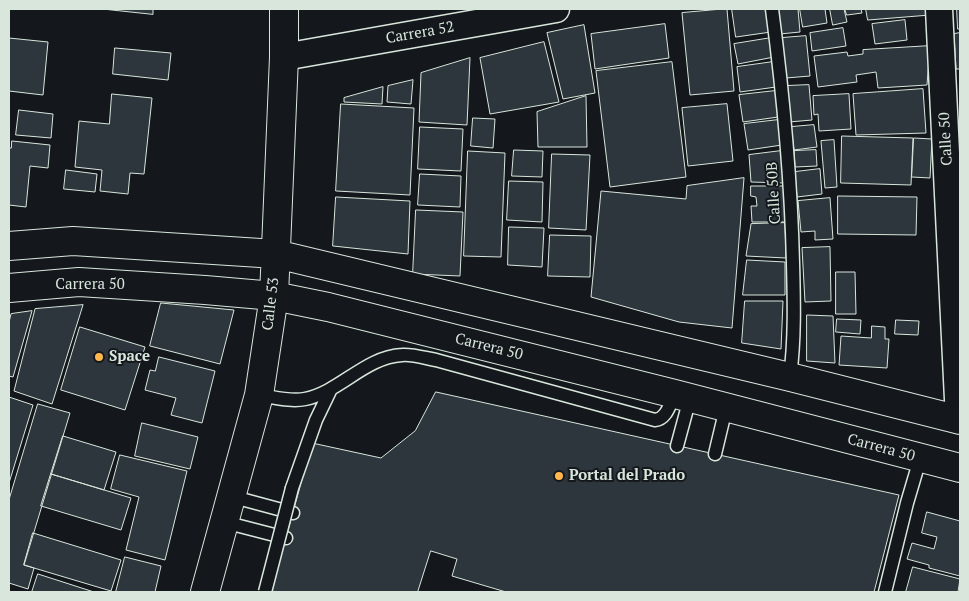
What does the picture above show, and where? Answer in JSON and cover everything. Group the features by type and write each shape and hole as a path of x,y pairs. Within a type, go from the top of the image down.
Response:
{"street":[{"name":"Calle 53","path":"204,592 259,395 274,296 284,57 284,9"},
{"name":"Carrera 52","path":"284,57 556,9"},
{"name":"Calle 50","path":"939,9 960,420"},
{"path":"9,246 73,241 276,254 790,377 960,420"},
{"name":"Carrera 50","path":"9,288 79,282 274,296 328,307 683,396 960,468"}],"lane":[{"name":"Calle 50B","path":"772,9 789,170 794,289 794,337 790,377"},
{"path":"259,395 289,400 304,399 330,391 380,359 402,355 436,360 655,420 665,415 683,396"},
{"path":"265,592 292,488 316,420 330,391"},
{"path":"678,446 683,396"},
{"path":"715,454 726,408"},
{"path":"886,592 907,502 920,459"},
{"path":"227,509 293,513"},
{"path":"227,509 286,538"}],"building":[{"path":"103,9 153,9 153,14"},
{"path":"727,9 734,91 690,95 682,13"},
{"path":"732,9 767,9 771,32 736,37"},
{"path":"778,9 798,9 800,32 780,34"},
{"path":"800,9 825,9 827,23 803,27"},
{"path":"830,9 844,9 847,22 833,25"},
{"path":"845,9 861,9 862,13 847,15"},
{"path":"866,9 930,9 930,15 868,20"},
{"path":"957,9 960,9 960,29 958,29"},
{"path":"905,20 907,40 875,44 872,24"},
{"path":"665,24 669,58 595,69 591,34"},
{"path":"584,25 595,93 563,99 547,33"},
{"path":"843,28 846,46 812,51 810,33"},
{"path":"960,33 960,69 956,69 954,34"},
{"path":"806,36 810,76 786,78 782,38"},
{"path":"9,38 48,42 43,95 9,91"},
{"path":"771,38 774,57 738,64 734,44"},
{"path":"544,42 559,102 490,114 480,58"},
{"path":"930,46 927,85 878,88 876,72 856,75 857,82 818,87 814,56 847,52 848,56 863,54 863,50"},
{"path":"115,48 171,53 168,80 113,74"},
{"path":"470,58 467,125 419,122 421,73"},
{"path":"672,62 686,177 610,187 596,71"},
{"path":"773,62 776,87 740,92 737,67"},
{"path":"413,80 411,104 387,102 388,86"},
{"path":"809,85 812,120 789,122 786,86"},
{"path":"383,87 382,104 344,102 344,98"},
{"path":"923,89 926,133 856,135 853,94"},
{"path":"775,91 778,117 743,122 739,95"},
{"path":"112,94 152,98 144,174 130,173 128,194 100,191 102,170 75,167 79,121 109,124"},
{"path":"849,94 851,129 819,131 818,114 814,115 813,96"},
{"path":"586,96 587,147 538,147 537,112"},
{"path":"341,104 414,108 410,195 336,191"},
{"path":"727,104 733,161 688,166 682,108"},
{"path":"19,110 53,114 51,138 16,135"},
{"path":"473,118 495,119 493,148 471,146"},
{"path":"778,120 782,145 748,150 744,124"},
{"path":"814,125 817,147 794,150 791,127"},
{"path":"420,127 463,129 461,171 418,169"},
{"path":"842,136 913,138 911,185 841,183"},
{"path":"914,138 932,139 930,178 912,177"},
{"path":"834,140 837,187 825,188 821,141"},
{"path":"12,141 50,145 48,168 30,166 26,207 9,205 9,148 11,148"},
{"path":"514,150 543,151 542,177 512,176"},
{"path":"816,150 817,166 795,167 794,151"},
{"path":"468,151 505,153 501,257 464,256"},
{"path":"781,151 785,183 751,182 749,155"},
{"path":"552,154 590,155 586,230 549,228"},
{"path":"820,169 822,194 797,197 795,172"},
{"path":"66,170 97,174 95,192 64,189"},
{"path":"420,174 461,176 460,207 418,205"},
{"path":"744,178 732,328 679,322 591,297 601,191 686,199 687,186"},
{"path":"509,181 543,182 542,222 507,220"},
{"path":"751,186 786,186 787,222 752,222 751,206 757,206 756,197 751,196"},
{"path":"838,196 917,197 916,235 838,234"},
{"path":"336,197 410,201 408,254 333,246"},
{"path":"830,198 833,239 815,240 815,231 801,232 798,201"},
{"path":"416,210 463,212 460,276 413,274"},
{"path":"785,223 786,258 746,256 751,224"},
{"path":"509,227 544,228 542,267 508,265"},
{"path":"550,235 591,236 590,277 548,276"},
{"path":"830,247 831,301 805,302 802,248"},
{"path":"747,260 785,262 785,295 743,295"},
{"path":"836,272 855,272 856,314 836,314"},
{"path":"745,301 783,301 781,349 742,343"},
{"path":"161,303 234,310 220,364 150,346"},
{"path":"83,305 52,404 14,391 35,309"},
{"path":"32,311 13,377 9,376 9,322 11,314"},
{"path":"807,315 833,316 835,363 807,361"},
{"path":"837,319 861,320 860,334 836,332"},
{"path":"896,320 919,321 918,335 895,334"},
{"path":"872,326 885,327 885,339 889,339 887,368 839,365 841,336 871,338"},
{"path":"80,327 145,347 125,410 61,390"},
{"path":"159,357 215,371 202,423 171,415 176,398 145,390 150,370 155,371"},
{"name":"Portal del Prado","path":"436,392 899,495 874,592 271,592 312,443 381,458 415,431"},
{"path":"9,397 33,405 9,483"},
{"path":"38,404 70,413 24,565 34,568 28,589 9,583 9,500"},
{"path":"142,423 198,437 190,469 135,456"},
{"path":"63,436 116,452 104,490 51,474"},
{"path":"120,455 187,471 165,560 126,550 139,497 111,489"},
{"path":"51,474 131,498 121,530 41,506"},
{"path":"927,512 960,521 960,576 929,568 929,565 907,559 912,543 934,549 937,537 922,533"},
{"path":"33,533 121,560 111,591 24,565"},
{"path":"431,551 457,559 452,576 506,592 418,592"},
{"path":"125,557 161,566 155,592 116,592"},
{"path":"913,567 960,579 958,592 906,592"},
{"path":"38,574 94,592 32,592"}],"place":[{"name":"Space","path":"99,357"},
{"name":"Portal del Prado","path":"559,476"}]}
